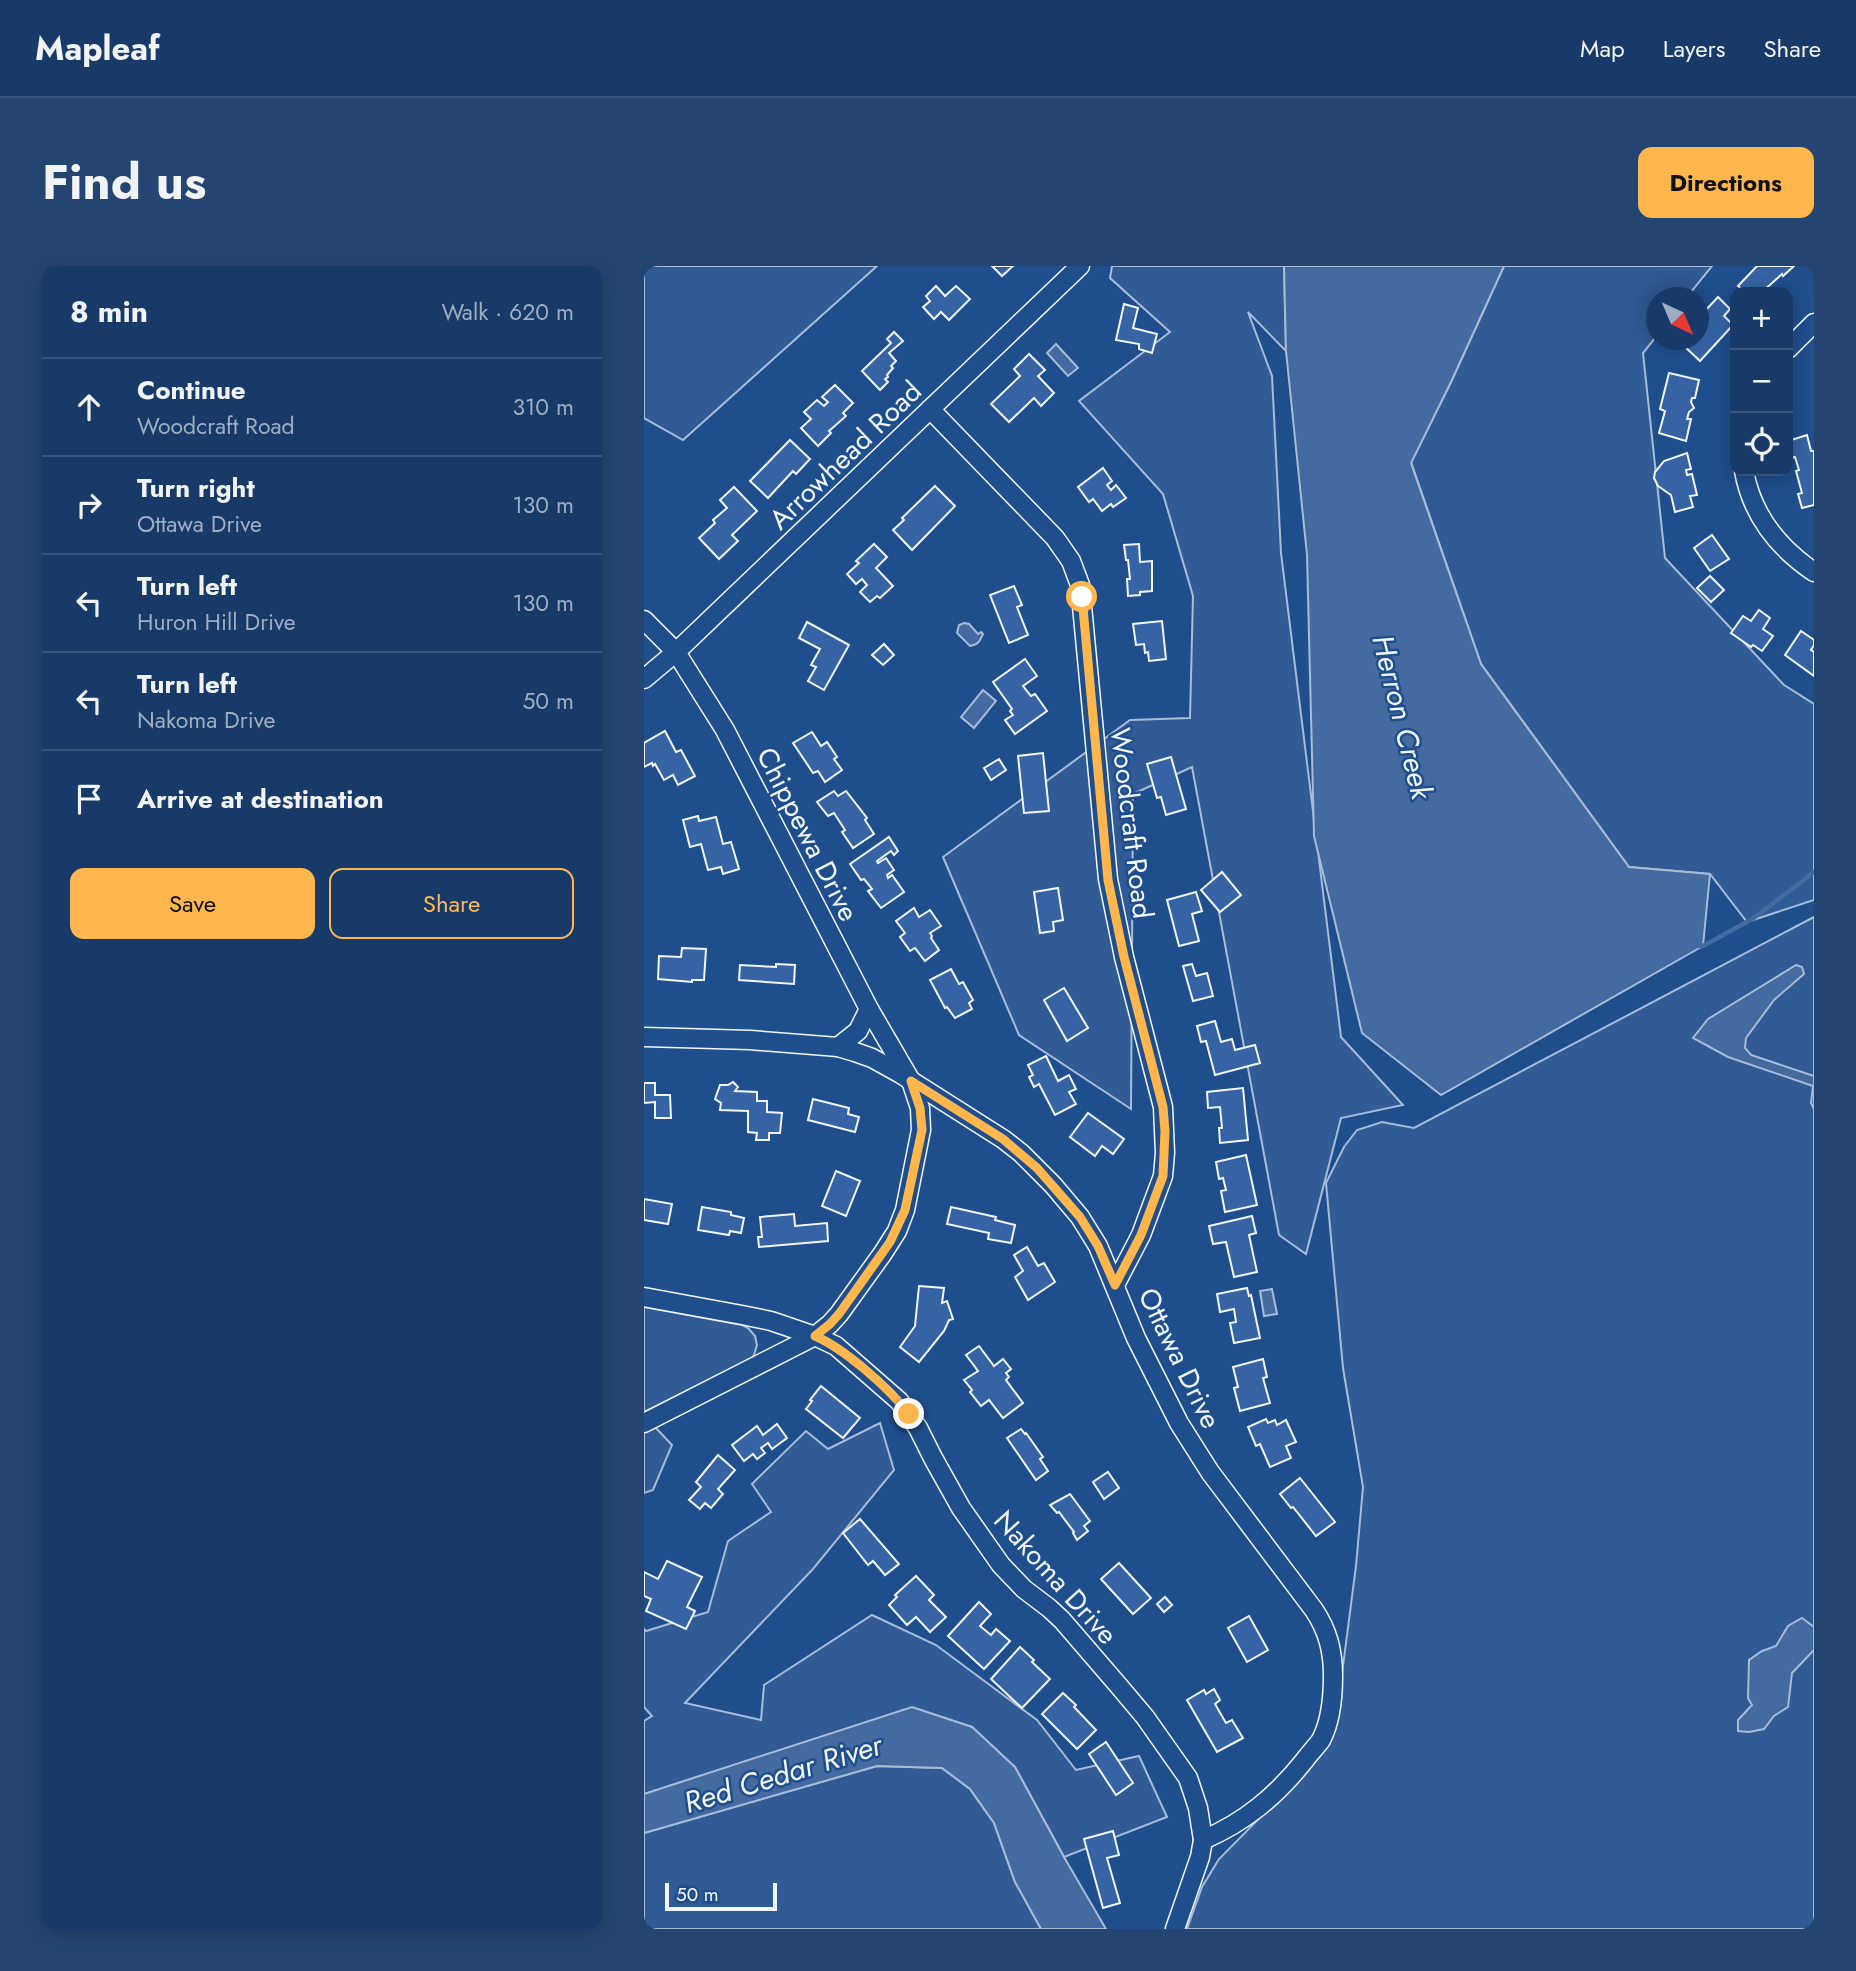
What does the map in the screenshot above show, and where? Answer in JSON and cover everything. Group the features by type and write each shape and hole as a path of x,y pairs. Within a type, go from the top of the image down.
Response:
{"street":[{"name":"Arrowhead Road","path":"644,679 676,652 1080,266"},
{"path":"1793,344 1814,323"},
{"name":"Woodcraft Road","path":"930,410 1055,538 1071,561 1080,585 1108,880 1124,957 1163,1107 1165,1131 1163,1176 1141,1235 1115,1285"},
{"path":"1745,476 1751,499 1766,528 1788,553 1814,572"},
{"name":"Chippewa Drive","path":"644,620 676,652 725,730 869,1009 911,1081"},
{"path":"838,1047 858,1031 869,1009"},
{"name":"Ottawa Drive","path":"644,1037 750,1040 838,1047 872,1058 1003,1139 1037,1168 1080,1217 1098,1246 1136,1338 1179,1423 1210,1472 1314,1610 1332,1651 1331,1709 1320,1740 1287,1782 1264,1804 1236,1824 1203,1840"},
{"path":"644,1423 815,1336 839,1314 890,1242 901,1221 922,1130 920,1108 911,1081"},
{"name":"Nakoma Drive","path":"644,1297 771,1321 815,1336 836,1346 898,1401 919,1428 937,1467 961,1508 1001,1565 1024,1589 1062,1620 1146,1717 1188,1778 1198,1808 1203,1840 1200,1857 1175,1929"}],"shaded area":[{"path":"644,266 877,266 683,440 644,418"},
{"path":"1112,266 1284,266 1286,351 1248,312 1272,376 1281,553 1341,1037 1403,1105 1341,1118 1306,1254 1279,1235 1192,767 1133,794 1131,1109 1019,1035 943,857 1130,720 1190,718 1193,596 1163,494 1079,401 1170,332 1110,278"},
{"path":"1504,266 1712,266 1695,287 1646,287 1646,349 1643,353 1665,558 1784,685 1814,704 1814,900 1747,922 1710,874 1629,867 1481,664 1411,462"},
{"path":"1814,917 1814,1929 1187,1929 1202,1887 1219,1859 1304,1773 1336,1720 1356,1566 1363,1487 1343,1368 1326,1183 1344,1147 1357,1130 1382,1122 1414,1128"},
{"path":"644,1307 742,1325 755,1336 757,1345 754,1355 751,1359 644,1412"},
{"path":"880,1423 894,1470 813,1569 685,1703 761,1720 764,1685 872,1615 936,1645 1037,1720 1076,1770 1139,1756 1167,1817 1064,1857 1015,1767 972,1727 912,1708 644,1794 644,1721 652,1716 644,1707 644,1629 646,1631 708,1612 728,1541 771,1512 752,1484 806,1431 828,1449"},
{"path":"655,1427 672,1445 653,1490 644,1493 644,1431"},
{"path":"877,1766 942,1768 970,1789 994,1823 1015,1882 1041,1929 644,1929 644,1833"}],"water":[{"path":"1284,266 1504,266 1411,463 1481,664 1629,867 1710,874 1703,946 1441,1095 1362,1033 1314,836 1307,555 1286,351"},
{"path":"1056,344 1078,368 1068,376 1047,353"},
{"path":"969,624 978,634 983,634 980,641 970,646 957,633 959,625"},
{"path":"983,690 996,701 974,728 961,717"},
{"path":"1796,965 1802,967 1804,974 1774,1000 1746,1038 1745,1048 1751,1055 1814,1076 1814,1109 1811,1103 1813,1086 1728,1057 1693,1038 1708,1019"},
{"path":"1272,1289 1277,1314 1264,1316 1260,1291"},
{"path":"1802,1618 1814,1627 1814,1650 1792,1673 1788,1707 1774,1716 1764,1729 1738,1731 1738,1720 1752,1705 1748,1698 1749,1660 1776,1646 1788,1626"},
{"name":"Red Cedar River","path":"912,1707 972,1727 1015,1767 1106,1929 1041,1929 1015,1882 994,1823 970,1789 942,1768 877,1766 644,1833 644,1794"}],"building":[{"path":"992,266 1013,266 1002,276"},
{"path":"1757,266 1794,266 1768,287 1738,286"},
{"path":"936,286 945,296 956,286 970,299 949,320 941,312 934,319 923,307 930,301 926,296"},
{"path":"1718,297 1730,309 1724,316 1730,322 1730,328 1700,361 1688,350 1709,350 1709,307"},
{"path":"1124,304 1138,308 1133,328 1157,334 1152,353 1139,349 1139,344 1116,340"},
{"path":"894,332 903,341 889,353 896,361 885,379 888,382 880,390 862,371 891,343 887,339"},
{"path":"1029,354 1045,370 1038,376 1054,393 1041,406 1034,398 1009,422 991,404 1020,376 1014,369"},
{"path":"1669,373 1699,380 1695,398 1692,398 1691,402 1694,408 1687,419 1691,419 1686,441 1659,433 1665,411 1660,409"},
{"path":"835,385 853,403 843,413 846,416 829,431 831,433 818,446 801,428 811,419 804,412 817,400 824,406 828,402 822,397"},
{"path":"1807,435 1811,451 1814,451 1814,505 1802,508 1798,494 1802,493 1796,471 1799,470 1793,458 1793,439"},
{"path":"790,440 810,459 796,474 793,471 768,498 750,481"},
{"path":"1687,453 1691,469 1686,470 1687,475 1692,474 1697,495 1690,496 1693,507 1675,512 1671,495 1658,486 1654,478 1655,472 1664,461"},
{"path":"1103,468 1112,481 1107,485 1111,490 1116,485 1126,498 1102,511 1093,499 1089,502 1078,487"},
{"path":"935,486 955,506 912,550 893,530"},
{"path":"734,487 757,511 732,535 738,541 719,559 699,538 727,508 720,500"},
{"path":"1712,535 1729,559 1710,571 1694,548"},
{"path":"874,544 887,557 876,568 893,586 880,598 877,596 870,602 860,592 867,585 862,579 856,584 847,574"},
{"path":"1139,544 1140,562 1152,561 1152,591 1128,596 1127,579 1130,579 1124,545"},
{"path":"1710,576 1724,590 1711,602 1697,588"},
{"path":"1014,586 1022,605 1017,607 1028,635 1009,643 990,595"},
{"path":"1759,610 1770,618 1763,629 1773,636 1762,651 1731,633 1743,616 1751,621"},
{"path":"1162,621 1166,659 1149,661 1144,644 1136,645 1133,624"},
{"path":"807,622 849,645 824,690 808,681 816,667 811,665 820,649 799,638"},
{"path":"1801,631 1814,640 1811,650 1814,652 1814,676 1785,655"},
{"path":"884,644 894,655 883,665 872,655"},
{"path":"1025,659 1037,676 1023,686 1031,696 1035,694 1047,711 1015,734 1005,720 1013,715 1010,711 1012,709 993,682"},
{"path":"665,731 676,752 681,750 695,776 678,785 673,775 664,780 655,764 644,767 644,743"},
{"path":"812,732 821,746 827,742 842,770 825,782 818,771 813,773 793,743"},
{"path":"1043,753 1049,811 1024,813 1018,756"},
{"path":"1171,757 1186,809 1166,815 1161,797 1157,798 1147,764"},
{"path":"999,759 1006,770 991,780 984,768"},
{"path":"834,791 838,796 846,791 867,818 865,820 874,834 853,848 834,813 828,816 817,802"},
{"path":"698,816 699,821 716,817 723,844 731,842 739,869 723,874 721,867 708,870 701,844 690,847 683,820"},
{"path":"889,837 898,851 894,855 891,851 877,861 878,863 886,858 894,870 887,875 888,878 892,875 904,892 881,908 868,891 872,889 864,879 861,880 850,864"},
{"path":"1222,872 1241,895 1220,912 1201,890"},
{"path":"1058,888 1063,920 1053,922 1054,931 1040,933 1034,892"},
{"path":"1196,892 1202,911 1192,914 1199,941 1179,946 1167,900"},
{"path":"914,908 919,917 930,910 941,926 930,933 939,950 925,961 915,948 910,951 900,937 905,933 896,921"},
{"path":"682,948 706,949 704,980 692,982 658,979 659,956 681,957"},
{"path":"776,964 795,965 794,984 739,980 740,965 776,967"},
{"path":"1192,964 1196,976 1207,973 1213,996 1193,1001 1183,966"},
{"path":"951,969 959,984 963,982 973,1000 969,1003 972,1009 955,1018 947,1007 945,1008 930,980"},
{"path":"1064,988 1088,1028 1067,1041 1044,1000"},
{"path":"1215,1021 1221,1042 1232,1039 1235,1050 1255,1045 1260,1063 1215,1075 1206,1041 1201,1042 1197,1026"},
{"path":"1046,1056 1058,1081 1069,1075 1076,1089 1069,1092 1076,1104 1055,1115 1039,1084 1034,1087 1029,1077 1033,1075 1028,1065"},
{"path":"733,1082 738,1087 735,1091 757,1092 757,1101 767,1101 767,1112 782,1113 780,1133 769,1133 769,1140 756,1140 757,1133 748,1132 748,1111 720,1110 721,1103 715,1099 720,1085"},
{"path":"644,1083 655,1083 655,1095 670,1095 671,1118 655,1118 655,1102 644,1103"},
{"path":"1243,1088 1248,1140 1220,1143 1220,1107 1208,1108 1207,1092"},
{"path":"813,1099 849,1108 848,1114 859,1117 855,1132 808,1120"},
{"path":"1088,1113 1124,1139 1113,1154 1102,1146 1095,1156 1070,1137"},
{"path":"1246,1155 1257,1205 1225,1212 1221,1191 1226,1190 1223,1178 1219,1179 1216,1162"},
{"path":"836,1171 860,1181 846,1216 822,1206"},
{"path":"644,1199 672,1204 668,1224 644,1220"},
{"path":"702,1207 731,1212 731,1215 744,1218 741,1233 730,1231 729,1235 698,1230"},
{"path":"951,1207 996,1217 995,1220 1015,1225 1011,1243 988,1239 989,1233 947,1224"},
{"path":"794,1214 795,1226 827,1223 828,1241 759,1247 758,1237 762,1237 760,1217"},
{"path":"1252,1216 1256,1233 1249,1235 1257,1272 1234,1277 1226,1242 1213,1244 1209,1226"},
{"path":"1027,1247 1038,1266 1044,1263 1055,1282 1028,1300 1015,1277 1023,1271 1014,1255"},
{"path":"919,1286 944,1288 942,1303 947,1301 953,1319 949,1320 944,1331 919,1362 900,1347 915,1326"},
{"path":"1247,1288 1249,1296 1251,1295 1260,1338 1234,1343 1230,1323 1236,1322 1234,1309 1220,1312 1217,1294"},
{"path":"979,1346 994,1366 1003,1359 1011,1369 1006,1373 1009,1377 1006,1380 1023,1403 1003,1418 989,1400 981,1406 964,1380 978,1371 966,1355"},
{"path":"1263,1359 1267,1377 1263,1378 1270,1403 1240,1411 1234,1388 1238,1387 1233,1367"},
{"path":"821,1386 860,1418 843,1438 806,1409"},
{"path":"1266,1419 1268,1423 1275,1420 1277,1425 1286,1420 1296,1442 1286,1446 1291,1458 1270,1467 1260,1444 1256,1446 1248,1427"},
{"path":"777,1424 787,1438 772,1449 768,1443 761,1448 765,1453 757,1459 753,1454 744,1461 732,1445 757,1426 763,1435"},
{"path":"1021,1429 1043,1457 1040,1459 1048,1471 1036,1480 1007,1438"},
{"path":"718,1455 735,1470 718,1489 723,1494 711,1508 705,1503 700,1509 689,1500 701,1487 696,1482"},
{"path":"1108,1472 1119,1488 1104,1499 1093,1482"},
{"path":"1300,1478 1335,1522 1316,1536 1280,1494"},
{"path":"1070,1494 1090,1521 1084,1526 1088,1531 1077,1540 1059,1512 1050,1505"},
{"path":"860,1519 899,1564 885,1575 873,1561 868,1565 843,1533"},
{"path":"667,1561 702,1577 687,1607 695,1611 686,1629 646,1611 651,1599 644,1596 644,1572 658,1579"},
{"path":"1119,1563 1151,1598 1133,1614 1101,1579"},
{"path":"916,1576 934,1595 929,1600 946,1617 930,1632 916,1617 907,1625 889,1605 897,1597 895,1595"},
{"path":"1165,1597 1172,1605 1164,1612 1157,1604"},
{"path":"979,1602 991,1614 980,1626 991,1635 996,1629 1010,1641 984,1669 948,1636"},
{"path":"1249,1616 1268,1650 1247,1662 1228,1628"},
{"path":"1020,1647 1050,1679 1022,1708 991,1679"},
{"path":"1214,1689 1220,1700 1215,1704 1226,1723 1232,1720 1243,1738 1217,1752 1187,1700 1204,1690 1206,1694"},
{"path":"1063,1693 1096,1730 1077,1749 1042,1714"},
{"path":"1106,1742 1133,1783 1116,1795 1089,1754"},
{"path":"1113,1831 1119,1855 1107,1858 1120,1903 1103,1908 1084,1839"}],"waterway":[{"name":"Herron Creek","path":"1698,946 1703,946 1754,918 1814,872"}],"route":[{"path":"909,1414 836,1346 815,1336 839,1314 890,1242 901,1221 922,1130 920,1108 911,1081 1003,1139 1037,1168 1080,1217 1098,1246 1115,1285 1141,1235 1163,1176 1163,1107 1124,957 1108,880 1082,597"}]}
